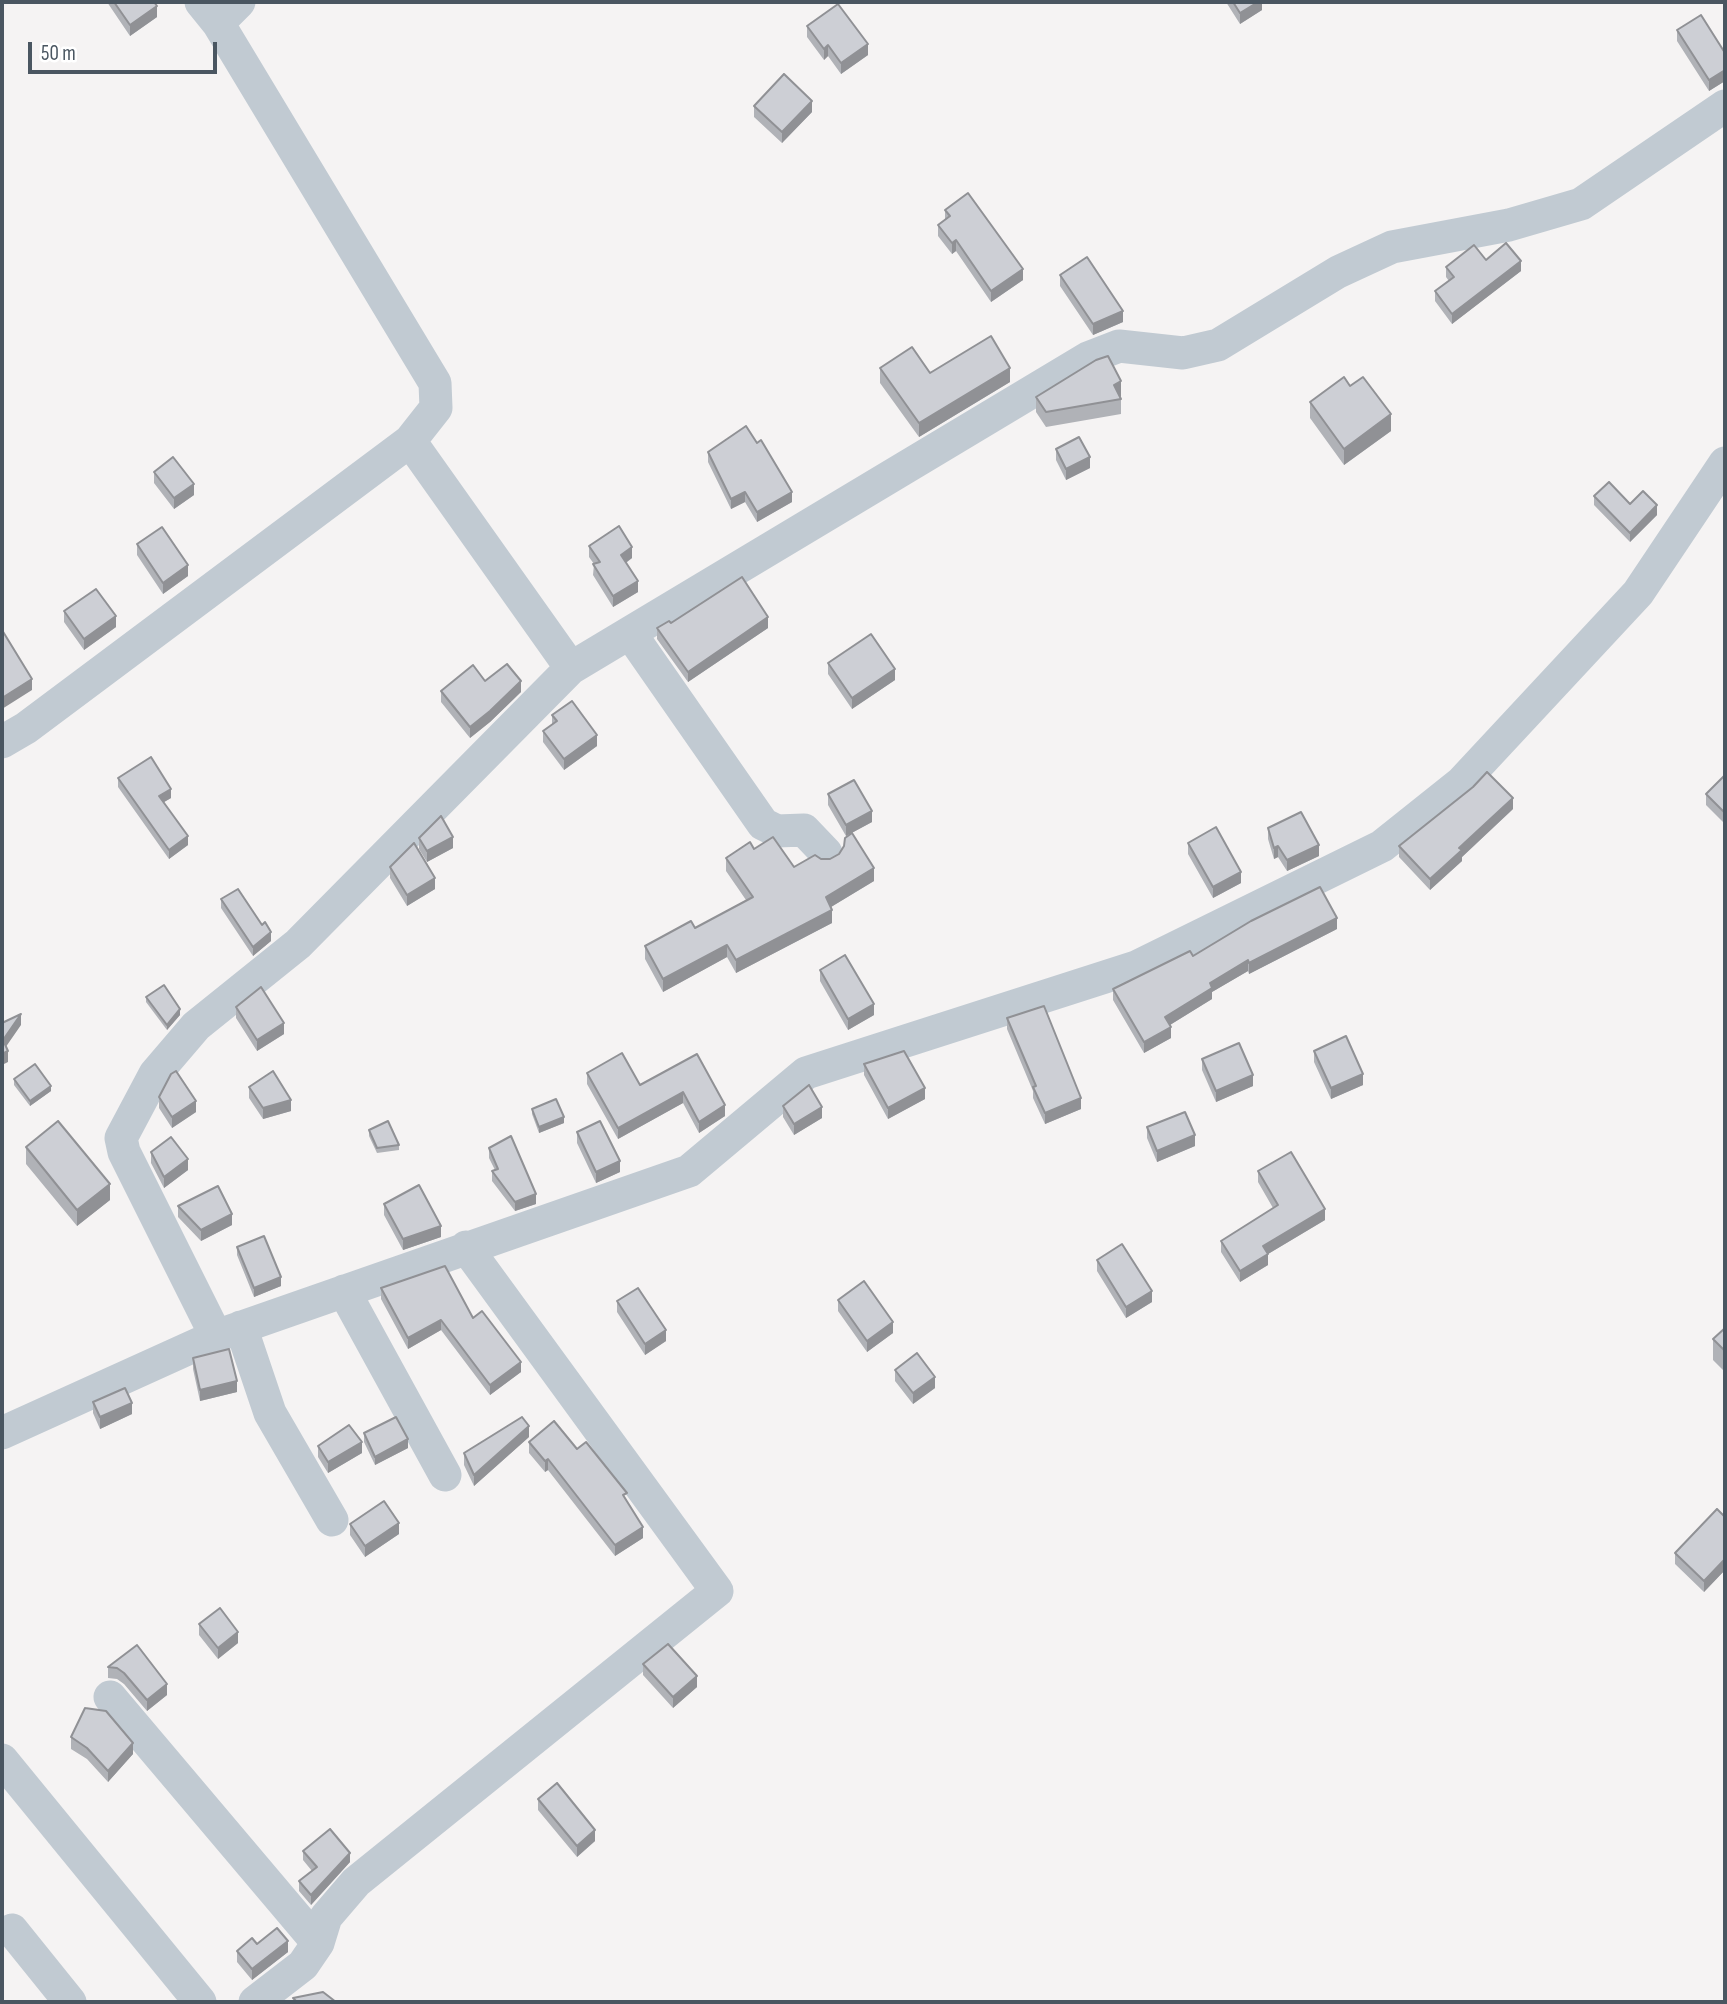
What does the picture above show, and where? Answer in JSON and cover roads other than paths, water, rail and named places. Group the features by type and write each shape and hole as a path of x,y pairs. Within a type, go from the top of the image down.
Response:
{"street":[{"path":"2,742 26,728 410,441 436,408 435,383 219,9"},
{"path":"332,1520 270,1413 229,1332 124,1152 121,1138 155,1074 196,1026 298,944 571,668 1088,358 1119,346 1183,353 1219,345 1338,272 1392,247 1509,225 1581,204 1725,106"},
{"path":"410,441 571,668"},
{"path":"2,1433 229,1332 689,1171 806,1073 1136,967 1382,846 1461,783 1638,593 1725,463"},
{"path":"630,633 763,824 777,831 804,830 826,853"},
{"path":"255,2002 303,1965 318,1943 327,1917 356,1881 717,1591 466,1247"},
{"path":"344,1291 445,1475"},
{"path":"110,1697 318,1943"},
{"path":"2,1760 200,2002"},
{"path":"12,1930 70,2002"}]}
